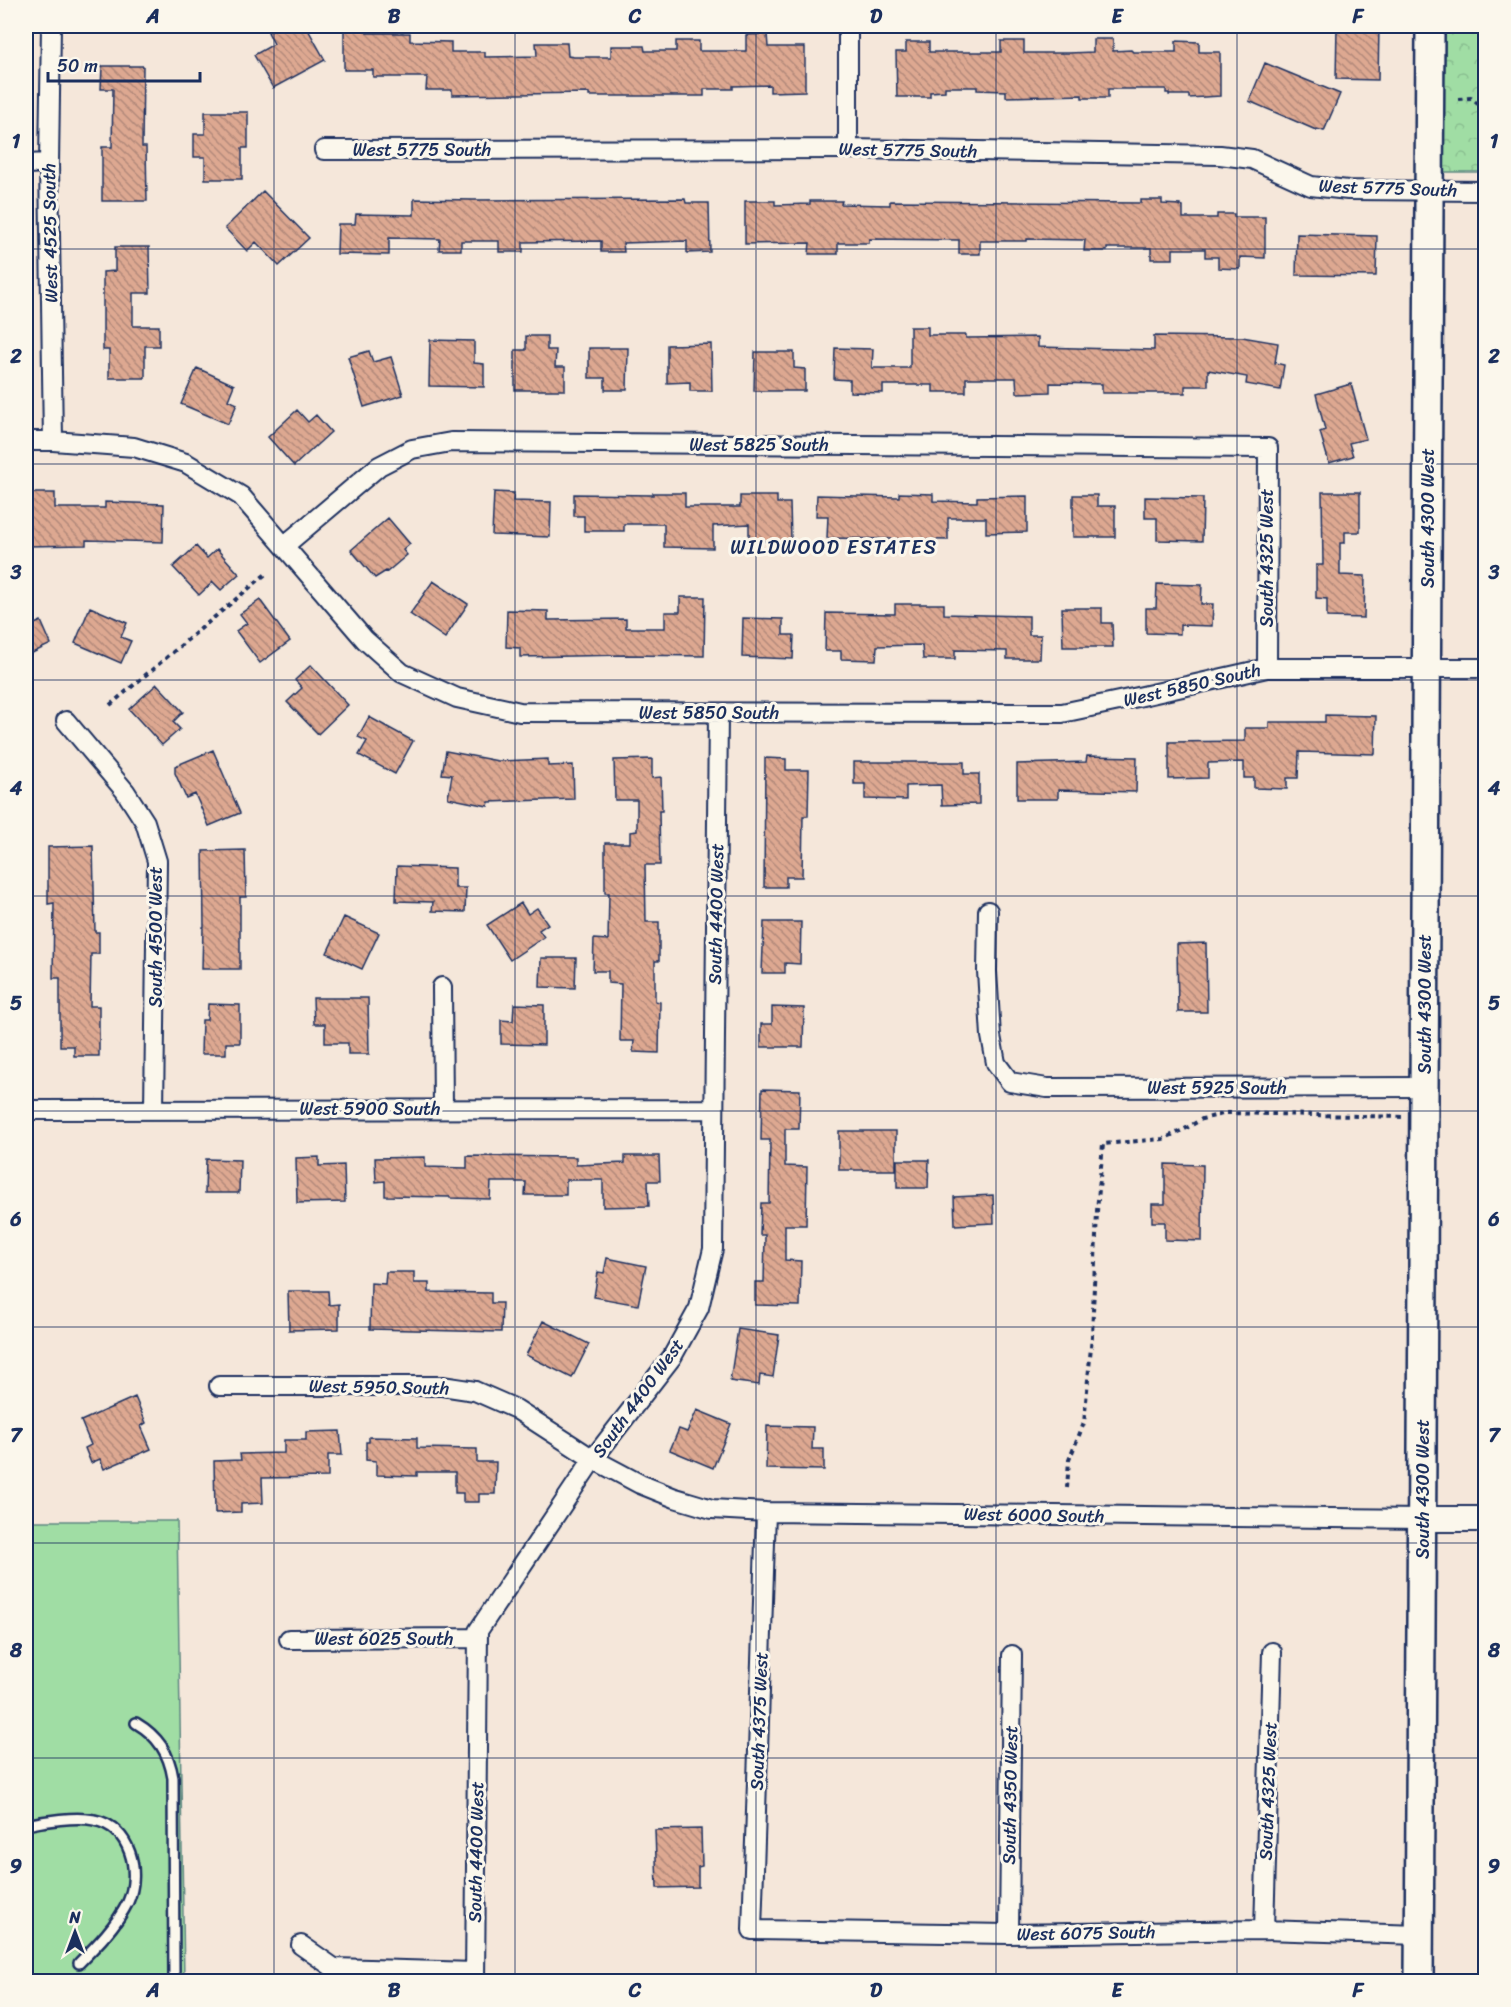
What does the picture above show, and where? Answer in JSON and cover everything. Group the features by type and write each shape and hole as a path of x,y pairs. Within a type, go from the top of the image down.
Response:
{"main road":[{"name":"South 4300 West","path":"1419,1982 1430,26"}],"street":[{"name":"West 4525 South","path":"51,26 49,163 53,441"},
{"path":"848,26 848,149"},
{"name":"West 5775 South","path":"324,150 848,149 1221,155 1252,159 1311,186 1348,190 1485,190"},
{"path":"26,164 49,163"},
{"name":"West 5850 South","path":"26,441 134,447 186,463 241,496 364,640 402,673 457,698 520,712 1062,713 1267,668 1485,668"},
{"name":"West 5825 South","path":"284,546 379,466 411,449 451,442 1268,448"},
{"name":"South 4325 West","path":"1267,668 1268,448"},
{"name":"South 4400 West","path":"475,1977 478,1631 593,1459 672,1357 699,1308 713,1249 718,713"},
{"name":"South 4500 West","path":"66,721 125,791 145,822 157,861 154,1110"},
{"name":"West 5925 South","path":"988,911 987,971 991,1036 996,1063 1010,1082 1047,1088 1425,1087"},
{"path":"442,987 443,1109"},
{"name":"West 5900 South","path":"26,1110 714,1109"},
{"name":"West 5950 South","path":"219,1386 442,1386 475,1391 516,1409 593,1459"},
{"name":"West 6000 South","path":"593,1459 640,1484 712,1509 766,1512 1485,1519"},
{"name":"South 4375 West","path":"752,1930 766,1512"},
{"name":"West 6025 South","path":"289,1639 478,1638"},
{"name":"South 4325 West","path":"1264,1930 1272,1652"},
{"name":"South 4350 West","path":"1009,1934 1012,1655"},
{"name":"West 6075 South","path":"752,1930 1009,1934 1264,1930 1419,1935"},
{"path":"301,1945 334,1968 475,1977"}],"lane":[{"path":"136,1723 150,1731 166,1751 173,1778 174,1982"},
{"path":"26,1825 95,1820 118,1833 132,1855 135,1867 134,1882 129,1899 107,1935 80,1963"}],"path":[{"path":"1458,99 1471,98 1485,111"},
{"path":"110,705 267,573"},
{"path":"1068,1488 1068,1460 1084,1423 1092,1336 1097,1211 1103,1143 1163,1139 1202,1119 1227,1113 1425,1117"}],"green space":[{"path":"1445,26 1485,26 1485,172 1443,172"},
{"path":"26,1521 177,1521 184,1981 26,1981"}],"building":[{"path":"280,26 306,26 325,60 273,88 254,55 274,44 268,32"},
{"path":"344,26 367,26 367,33 410,33 410,41 451,42 451,52 485,52 485,57 537,56 536,43 567,43 568,56 574,57 611,57 611,46 644,46 645,51 676,51 676,41 699,41 699,51 746,51 746,35 767,34 768,47 805,47 805,91 770,92 770,85 704,89 704,96 589,96 589,93 452,95 452,90 426,90 427,77 373,77 373,70 344,70"},
{"path":"1337,26 1379,27 1378,80 1336,79"},
{"path":"1093,39 1113,39 1113,51 1131,50 1133,52 1176,52 1176,41 1199,42 1199,52 1220,52 1220,96 1189,98 1189,95 1169,95 1166,89 1108,89 1108,98 1082,98 1082,95 1006,97 1006,91 977,90 977,87 945,87 945,91 930,92 930,97 897,97 896,52 906,52 906,42 929,42 929,52 1001,52 1001,41 1024,41 1024,53 1069,53 1093,52"},
{"path":"1265,63 1340,94 1324,131 1316,130 1249,101"},
{"path":"102,66 143,66 142,147 146,147 147,201 102,201 102,147 112,147 113,89 101,89"},
{"path":"205,112 248,112 248,148 242,148 242,179 205,179 205,157 194,157 194,134 205,134"},
{"path":"263,191 309,238 279,266 256,242 247,251 225,228"},
{"path":"414,199 685,199 686,203 709,203 710,252 687,253 687,241 623,243 624,252 601,252 601,241 523,242 523,252 499,252 499,241 461,241 461,250 439,250 440,239 389,238 389,255 337,254 338,224 355,224 356,214 414,215"},
{"path":"1141,200 1162,200 1162,204 1183,206 1183,218 1217,218 1217,214 1234,214 1234,217 1265,217 1265,258 1240,257 1240,269 1218,268 1218,257 1205,257 1205,249 1173,249 1173,259 1151,259 1151,248 1107,248 1107,251 1084,251 1085,240 980,241 980,254 959,254 959,240 869,239 869,243 838,243 838,254 809,254 810,243 745,244 745,201 775,201 775,205 810,204 810,201 842,201 841,204 890,205 890,201 1141,203"},
{"path":"1297,234 1377,236 1376,276 1296,275"},
{"path":"115,247 149,247 150,293 133,293 133,326 159,326 159,346 145,346 145,378 109,378 109,350 103,350 103,272 115,271"},
{"path":"910,327 928,327 928,335 966,335 966,338 1038,337 1038,347 1154,350 1154,336 1242,337 1278,343 1275,363 1284,365 1280,390 1246,384 1247,377 1208,370 1208,386 1185,386 1185,393 1102,393 1102,384 1050,383 1050,392 1017,393 1016,378 966,378 966,392 933,392 933,385 883,385 883,393 850,392 850,380 834,379 835,348 873,349 872,368 910,368"},
{"path":"526,336 547,336 547,350 556,350 555,367 565,367 565,390 515,390 515,350 526,350"},
{"path":"430,340 474,341 474,363 484,364 484,387 429,386"},
{"path":"711,344 712,391 690,391 690,382 667,383 667,345"},
{"path":"589,348 628,348 627,390 605,390 605,378 589,378"},
{"path":"369,351 373,362 391,357 403,395 364,407 348,357"},
{"path":"755,352 794,352 794,368 805,369 805,391 754,391"},
{"path":"197,368 234,385 228,400 237,404 228,424 181,404"},
{"path":"1351,384 1366,439 1349,443 1353,456 1329,463 1320,432 1325,430 1316,394"},
{"path":"297,410 308,422 316,415 331,432 294,466 268,437"},
{"path":"494,492 514,493 513,501 551,502 550,537 492,535"},
{"path":"1322,492 1360,492 1360,532 1345,532 1345,543 1340,543 1340,575 1365,576 1364,618 1327,617 1327,599 1316,598 1316,565 1323,565"},
{"path":"26,493 55,493 55,508 105,508 105,502 164,504 163,542 86,540 86,545 26,546"},
{"path":"653,493 685,493 685,507 740,507 740,496 777,496 777,503 790,503 791,541 749,541 749,524 713,526 713,548 664,547 664,524 624,524 624,531 584,531 584,516 574,516 574,494 653,495"},
{"path":"899,493 933,494 933,501 977,502 977,497 1027,496 1027,532 986,533 986,518 948,518 948,540 827,538 828,516 816,516 817,495 899,497"},
{"path":"1073,495 1097,495 1097,506 1115,506 1115,537 1073,537"},
{"path":"1145,497 1203,498 1202,541 1157,540 1157,518 1145,518"},
{"path":"388,518 410,544 403,550 407,555 387,572 375,578 351,550"},
{"path":"196,546 207,558 217,549 239,574 221,590 213,582 199,595 173,567"},
{"path":"433,581 468,604 445,638 410,614"},
{"path":"1157,584 1202,585 1201,604 1213,604 1212,626 1180,625 1180,634 1146,633 1146,608 1156,608"},
{"path":"680,597 705,597 704,656 520,657 520,648 506,647 507,610 548,611 548,620 626,619 626,628 665,628 665,612 680,612"},
{"path":"260,600 290,641 260,663 236,631 247,623 240,614"},
{"path":"895,604 944,604 944,614 1029,616 1029,635 1041,635 1040,659 1007,659 1007,651 955,650 955,659 923,659 922,645 877,646 876,660 841,659 841,651 825,651 826,613 895,614"},
{"path":"90,607 127,623 121,637 131,641 121,663 75,643"},
{"path":"1062,608 1102,608 1102,623 1112,623 1113,647 1063,647"},
{"path":"743,618 783,619 783,635 794,635 793,659 742,657"},
{"path":"41,621 51,644 26,656 26,628"},
{"path":"311,665 348,705 318,734 287,702 302,688 295,680"},
{"path":"157,684 183,712 173,722 180,729 162,745 129,709"},
{"path":"1325,715 1376,716 1375,754 1299,752 1298,778 1287,778 1287,789 1254,788 1254,778 1244,778 1244,762 1208,763 1208,778 1169,779 1169,742 1245,741 1245,728 1269,728 1269,722 1325,722"},
{"path":"369,717 413,741 395,774 359,755 367,741 358,737"},
{"path":"213,750 240,813 209,826 195,794 186,798 175,773 175,766"},
{"path":"446,751 498,761 548,759 548,766 573,765 574,799 489,802 488,806 448,798 452,775 442,774"},
{"path":"1087,756 1137,757 1136,792 1058,790 1058,799 1017,799 1017,764 1086,762"},
{"path":"765,758 786,759 786,770 809,770 808,816 803,816 802,877 786,877 786,887 764,887"},
{"path":"652,759 652,778 661,777 662,811 659,811 660,865 645,865 646,922 659,922 659,961 655,961 655,1001 660,1002 659,1053 633,1052 634,1041 620,1041 621,984 608,983 608,971 593,971 594,939 608,940 609,893 605,893 605,843 630,843 630,832 637,831 637,800 615,800 614,760"},
{"path":"854,762 964,762 964,774 979,774 979,804 942,805 941,785 906,786 906,800 865,799 865,784 854,784"},
{"path":"93,846 95,932 99,932 99,954 91,954 90,1006 99,1006 99,1056 74,1056 74,1046 60,1046 60,978 53,978 54,903 48,904 48,847"},
{"path":"245,850 246,897 240,897 240,969 202,969 203,851"},
{"path":"397,866 455,868 455,888 466,888 465,912 432,911 433,902 396,901"},
{"path":"521,903 528,914 537,908 548,924 539,930 544,937 510,960 487,925"},
{"path":"344,917 379,933 362,969 327,953"},
{"path":"764,922 801,922 800,964 785,963 785,973 762,973"},
{"path":"1206,943 1207,1012 1178,1012 1177,944"},
{"path":"541,958 576,958 575,988 540,987"},
{"path":"313,998 368,998 369,1054 348,1054 348,1043 325,1043 325,1024 314,1024"},
{"path":"208,1004 240,1005 240,1043 226,1043 226,1054 201,1054 202,1020 207,1020"},
{"path":"514,1004 544,1005 544,1045 501,1044 501,1020 513,1021"},
{"path":"772,1007 804,1008 803,1047 761,1047 761,1024 772,1024"},
{"path":"762,1089 800,1090 799,1129 785,1129 785,1166 807,1167 806,1225 785,1225 785,1260 801,1261 800,1306 755,1305 755,1282 764,1282 765,1235 760,1235 761,1203 769,1203 770,1140 761,1140"},
{"path":"839,1131 896,1131 896,1170 839,1170"},
{"path":"467,1156 576,1157 576,1165 625,1163 625,1156 659,1156 660,1181 648,1181 649,1206 603,1207 603,1180 566,1180 566,1195 525,1195 526,1182 491,1182 490,1199 385,1196 385,1181 376,1182 375,1158 425,1157 425,1167 467,1168"},
{"path":"319,1157 319,1166 344,1165 345,1202 297,1203 296,1158"},
{"path":"206,1159 240,1160 239,1193 205,1193"},
{"path":"897,1160 929,1160 928,1188 897,1188"},
{"path":"1165,1164 1203,1165 1202,1241 1165,1240 1165,1222 1152,1222 1152,1204 1165,1204"},
{"path":"993,1195 994,1223 955,1225 954,1197"},
{"path":"607,1258 646,1266 638,1305 594,1297 598,1272 604,1273"},
{"path":"386,1272 414,1272 414,1283 429,1283 429,1292 491,1293 491,1303 502,1303 501,1332 370,1329 371,1283 385,1284"},
{"path":"288,1291 328,1291 329,1305 339,1304 339,1329 289,1330"},
{"path":"543,1321 589,1344 572,1378 526,1355"},
{"path":"738,1329 779,1335 773,1377 760,1375 759,1385 730,1381"},
{"path":"135,1397 146,1423 141,1426 151,1449 104,1469 100,1459 91,1463 85,1448 91,1445 81,1421"},
{"path":"697,1410 731,1424 713,1468 670,1450 679,1429 687,1432"},
{"path":"767,1426 813,1427 812,1449 824,1449 824,1470 766,1469"},
{"path":"340,1431 342,1455 328,1455 328,1477 262,1478 263,1503 241,1504 241,1512 215,1513 214,1461 241,1460 240,1454 284,1453 284,1440 306,1440 306,1432"},
{"path":"369,1437 417,1438 417,1448 477,1449 477,1462 496,1462 495,1494 479,1494 479,1502 463,1502 463,1493 455,1493 455,1472 417,1472 417,1476 376,1475 376,1461 366,1460 366,1442 369,1442"},
{"path":"701,1829 702,1866 698,1867 698,1887 657,1888 655,1830"}],"district":[{"name":"WILDWOOD ESTATES","path":"834,547"}]}
